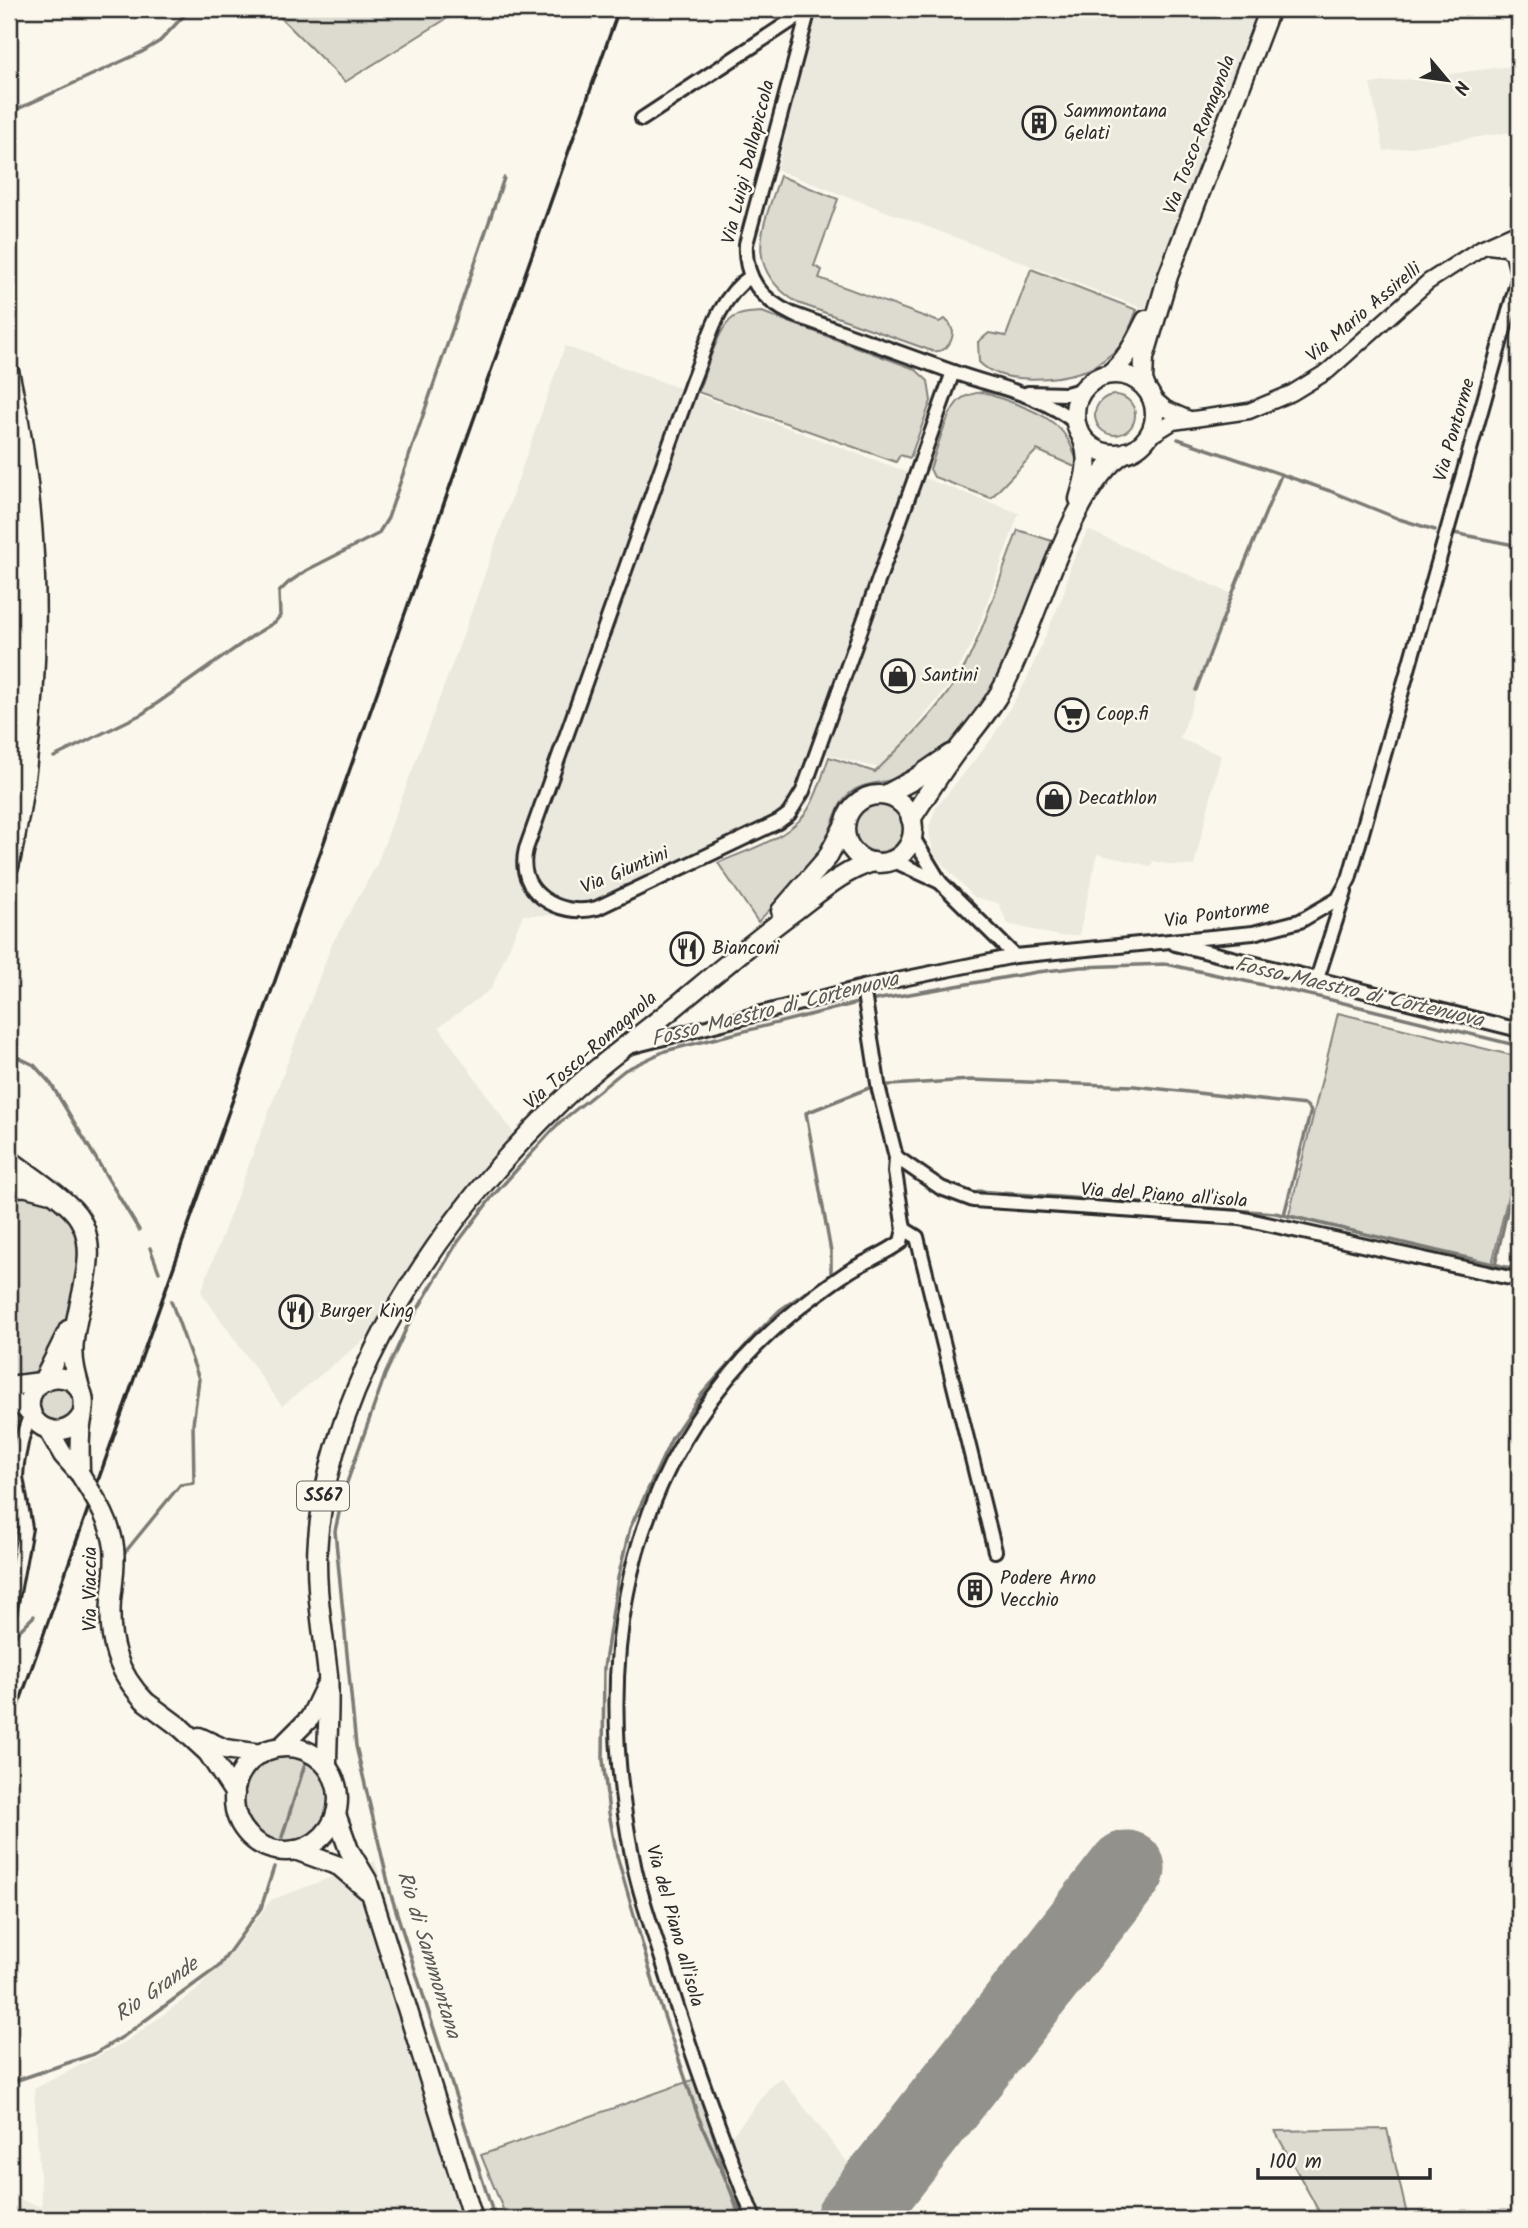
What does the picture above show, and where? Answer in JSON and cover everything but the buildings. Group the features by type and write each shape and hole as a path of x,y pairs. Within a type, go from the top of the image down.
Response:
{"highway":[{"path":"9,373 30,513 34,614 29,731 21,805 9,865"},
{"path":"9,454 18,538 19,599 19,665 9,786"},
{"path":"9,1160 74,1211 86,1234 87,1261 72,1349 80,1390"},
{"path":"9,1187 25,1186 52,1193"},
{"path":"43,1381 61,1350 79,1303"}],"main road":[{"name":"Via Tosco-Romagnola","path":"1147,438 1155,418 1143,371 1144,358 1168,276 1270,9"},
{"name":"Via Tosco-Romagnola","path":"1084,389 1091,382 1120,366 1168,276"},
{"path":"1109,374 1130,376 1149,393"},
{"path":"758,938 840,877 873,862 892,860 907,848 912,827 959,748 977,727 1004,685 1027,636 1072,523 1088,463 1087,447 1076,411 1084,389"},
{"path":"1079,428 1090,444 1101,451 1113,454 1126,452"},
{"path":"1072,523 1113,461 1138,447 1147,438"},
{"path":"758,938 827,858 848,814 863,798 885,795 913,780 959,748"},
{"path":"885,795 904,806 912,827"},
{"path":"845,824 849,846 856,855 873,862"},
{"name":"Via Tosco-Romagnola","path":"327,1766 328,1677 317,1573 321,1506 342,1423 385,1327 437,1247 498,1167 559,1102 758,938"},
{"path":"9,1386 54,1377 73,1382 80,1390 84,1400 80,1474"},
{"path":"31,1412 32,1395 43,1381"},
{"path":"9,1399 31,1412 38,1423 47,1429 66,1429 75,1424 82,1415"},
{"name":"Via Viaccia","path":"47,1429 63,1455 80,1474 106,1517 114,1546 115,1562 110,1621 113,1649 129,1683 146,1702 181,1728"},
{"name":"Via Tosco-Romagnola","path":"281,1747 310,1718 328,1677"},
{"path":"181,1728 225,1749 261,1754"},
{"path":"181,1728 208,1753 235,1794"},
{"path":"281,1747 305,1751 327,1766"},
{"name":"SS67","path":"261,1754 281,1747"},
{"path":"261,1754 250,1762 240,1777 235,1794 238,1818 247,1834 269,1849 295,1850 339,1866 371,1894"},
{"name":"SS67","path":"327,1766 336,1785 336,1814 346,1844 364,1873 473,2219"},
{"path":"295,1850 309,1846 323,1836 336,1814"}],"street":[{"path":"642,118 809,9"},
{"name":"Via Luigi Dallapiccola","path":"750,277 746,244 809,9"},
{"name":"Via Mario Assirelli","path":"1147,438 1165,426 1189,419 1214,418 1266,406 1311,383 1427,282 1483,247 1519,232"},
{"path":"1483,247 1498,246 1513,254 1519,276"},
{"name":"Via Pontorme","path":"625,1048 864,997 1014,956 1253,933 1300,921 1338,899 1349,879 1519,276"},
{"path":"750,277 765,298 776,307 953,372 1021,393 1054,407 1079,428"},
{"name":"Via Giuntini","path":"750,277 736,286 728,296 712,331 526,849 523,862 527,881 551,903 579,911 597,908 778,822 794,808 803,791 953,372"},
{"path":"1021,393 1066,394 1084,389"},
{"path":"1149,393 1166,409 1189,419"},
{"path":"912,827 940,882 1014,956"},
{"path":"892,860 940,882"},
{"path":"1317,979 1349,879"},
{"path":"1165,941 1519,1030"},
{"path":"864,997 879,1090 896,1157 895,1172 904,1229 917,1237 995,1551"},
{"name":"Via del Piano all'isola","path":"896,1157 941,1188 973,1200 1241,1219 1519,1280"},
{"name":"Via del Piano all'isola","path":"754,2219 690,2050 633,1863 618,1751 618,1647 625,1602 648,1513 673,1457 698,1416 745,1357 775,1327 850,1271 901,1242 904,1229"},
{"path":"9,1614 25,1528 16,1477 19,1448 31,1412"},
{"path":"19,1448 47,1429"}],"shaded area":[{"path":"272,9 462,9 345,82"},
{"name":"Sammontana Gelati","path":"815,9 1260,9 1145,309 777,170"},
{"path":"1519,65 1519,131 1384,151 1370,84"},
{"path":"780,176 838,199 814,266 822,270 819,278 939,322 945,319 953,332 947,347 941,351 932,351 798,303 780,290 763,261 761,245 763,229"},
{"path":"1031,269 1137,310 1118,348 1090,369 1046,378 1001,375 979,362 978,342 989,333 1006,336"},
{"path":"762,312 915,369 928,381 931,401 910,458 900,455 896,462 698,392 717,340 728,323 741,314"},
{"path":"565,346 1019,513 973,642 952,681 904,742 878,768 826,754 798,816 777,832 595,916 523,915 491,989 439,1027 514,1134 364,1340 282,1406 201,1292 332,944 376,866 464,633"},
{"path":"983,392 1023,406 1048,419 1067,438 1075,455 1075,467 1037,450 991,498 934,477 930,469 951,412 964,397"},
{"path":"1115,395 1129,401 1135,415 1129,429 1115,435 1101,429 1095,415 1101,401"},
{"path":"1018,530 1052,541 1019,630 992,687 975,713 955,737 919,768 850,793 839,806 820,855 758,922 718,863 776,838 797,823 813,801 829,757 875,772 928,718 952,688 970,656"},
{"path":"1088,530 1232,594 1180,739 1221,755 1194,866 1153,861 1151,866 1097,854 1079,935 1059,936 1008,924 998,903 974,897 936,857 929,827 936,808 991,740 1026,681 1063,595 1071,565"},
{"path":"879,804 896,811 903,828 896,845 879,852 862,845 855,828 862,811"},
{"path":"1338,1013 1519,1057 1519,1149 1492,1264 1289,1215"},
{"path":"9,1191 43,1197 63,1212 76,1230 81,1255 66,1323 40,1369 27,1376 9,1380"},
{"path":"58,1387 70,1393 76,1405 70,1417 58,1423 46,1417 40,1405 46,1393"},
{"path":"287,1755 311,1762 323,1774 330,1798 323,1822 311,1834 287,1841 263,1834 251,1822 244,1798 251,1774 263,1762"},
{"path":"1121,1833 1131,1833 1134,1836 1150,1887 892,2219 763,2219 732,2136 773,2083 781,2078 783,2080 854,2171"},
{"path":"375,1861 483,2219 9,2219 9,2196 42,2207 34,2089 127,2041 196,1991 234,1950 271,1900"},
{"path":"695,2079 739,2219 507,2219 481,2155"},
{"path":"1387,2129 1408,2219 1323,2219 1275,2131"}],"waterway":[{"path":"9,113 142,52 160,41 190,9"},
{"path":"54,757 142,714 275,622 280,616 279,592 288,583 307,570 378,534 388,518 504,178"},
{"path":"1178,439 1435,530"},
{"path":"1196,690 1281,475"},
{"path":"1454,533 1519,546"},
{"name":"Fosso Maestro di Cortenuova","path":"869,1001 1037,972 1081,967 1166,964 1319,997 1519,1046"},
{"name":"Fosso Maestro di Cortenuova","path":"495,2219 391,1895 356,1746 335,1531 344,1491 385,1375 406,1329 455,1246 492,1197 559,1123 625,1070 665,1051 861,1002"},
{"path":"9,1053 34,1065 51,1084 139,1230"},
{"path":"743,2219 698,2116 656,1992 617,1856 603,1760 604,1668 618,1578 630,1528 672,1438 702,1394 757,1333 780,1310 831,1275 831,1252 806,1113 874,1086 971,1080 1134,1086 1306,1105 1311,1111 1284,1215"},
{"path":"1495,1265 1519,1157"},
{"path":"978,1191 1275,1213 1519,1270"},
{"path":"150,1248 159,1272"},
{"path":"122,1556 180,1485 194,1483 193,1424 199,1379 171,1301"},
{"path":"92,1587 106,1575"},
{"path":"9,1641 34,1616"},
{"name":"Rio Grande","path":"282,1837 305,1764"},
{"name":"Rio Grande","path":"9,2083 94,2054 124,2036 219,1966 261,1908 274,1867"}],"runway":[{"path":"854,2219 1127,1869"}],"railway":[{"path":"9,1732 619,9"}],"place":[{"name":"Sammontana Gelati","path":"1039,123"},
{"name":"Santini","path":"898,676"},
{"name":"Coop.fi","path":"1072,715"},
{"name":"Decathlon","path":"1054,799"},
{"name":"Bianconi","path":"687,949"},
{"name":"Burger King","path":"296,1312"},
{"name":"Podere Arno Vecchio","path":"975,1590"}],"water label":[{"name":"Rio di Sammontana","path":"428,1955"}]}
